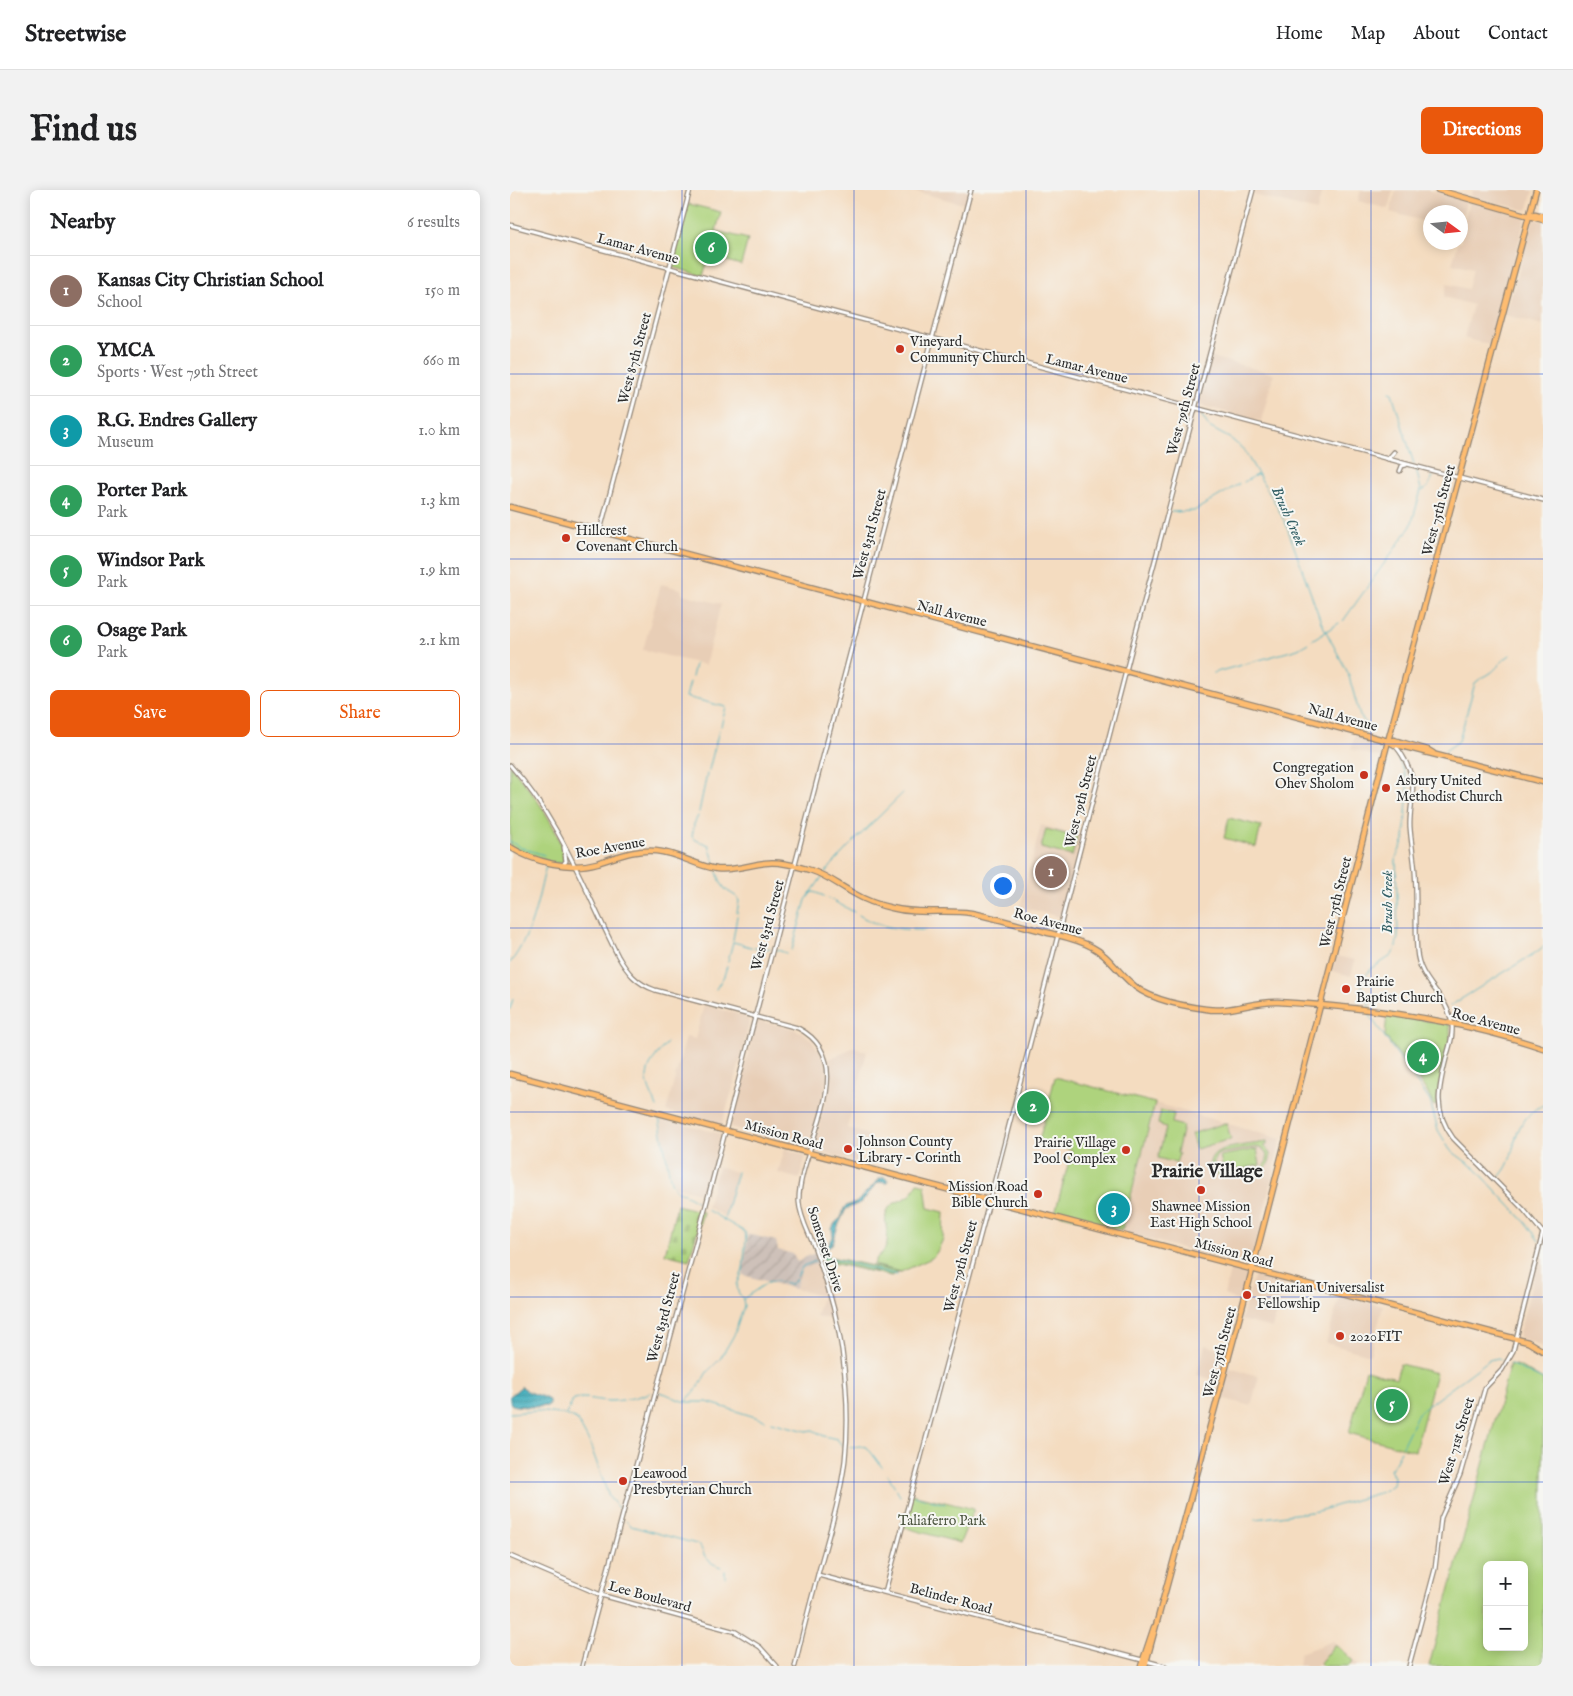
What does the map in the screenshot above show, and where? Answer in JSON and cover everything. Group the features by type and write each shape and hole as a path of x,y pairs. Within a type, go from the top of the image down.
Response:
{"main road":[{"path":"1438,190 1543,218"},
{"name":"West 75th Street","path":"1144,1663 1252,1269 1388,741 1536,190"},
{"name":"Nall Avenue","path":"510,507 862,602 1126,670 1408,748 1434,753 1543,782"},
{"name":"Nall Avenue","path":"1388,741 1394,740 1434,753"},
{"name":"Roe Avenue","path":"510,847 536,858 574,866 596,864 624,854 645,851 670,853 696,864 716,869 739,869 774,862 820,874 862,898 893,908 916,912 952,911 971,913 1084,943 1105,955 1134,986 1152,996 1176,1003 1210,1010 1230,1009 1271,1002 1320,1004 1366,1009 1451,1023 1495,1033 1543,1048"},
{"name":"Mission Road","path":"510,1074 1516,1339 1532,1344 1543,1352"}],"street":[{"name":"West 87th Street","path":"599,532 690,190"},
{"name":"West 83rd Street","path":"582,1666 755,1016 971,190"},
{"name":"West 79th Street","path":"885,1592 990,1199 1126,670 1253,190"},
{"name":"Lamar Avenue","path":"510,225 932,339 1543,500"},
{"path":"1388,459 1394,452"},
{"path":"1400,471 1402,466 1408,464"},
{"path":"1393,744 1404,760 1411,774 1413,784 1410,826 1415,871 1418,954 1423,973 1445,1002 1451,1023 1451,1040 1439,1093 1439,1105 1444,1122 1453,1138 1543,1232"},
{"path":"1404,760 1404,752 1408,748"},
{"name":"Somerset Drive","path":"510,765 542,806 563,842 621,960 635,980 655,990 803,1030 816,1040 825,1056 828,1067 828,1085 800,1190 799,1205 834,1309 842,1354 847,1412 847,1443 841,1486 795,1666"},
{"path":"563,842 566,861 563,865"},
{"name":"West 71st Street","path":"1409,1666 1435,1570 1441,1518 1462,1470 1485,1388 1508,1362 1516,1339 1543,1232"},
{"name":"Lee Boulevard","path":"510,1556 601,1594 736,1632 760,1647 777,1666"},
{"name":"Belinder Road","path":"818,1575 1078,1643 1144,1663 1165,1666"}],"shaded area":[{"path":"910,190 969,190 966,203 963,204"},
{"path":"1255,190 1322,190 1317,211 1254,195"},
{"path":"1361,190 1393,190 1388,209 1358,201"},
{"path":"1396,190 1428,190 1466,202 1465,205 1423,205 1423,221 1390,212"},
{"path":"1473,190 1533,190 1526,210 1473,197 1471,195"},
{"path":"1469,202 1499,209 1525,218 1492,346 1464,338 1473,305 1444,297 1447,284 1468,289 1473,269 1452,264 1456,250 1468,250"},
{"path":"1533,219 1543,221 1543,325 1505,315"},
{"path":"1211,357 1274,374 1261,421 1199,405"},
{"path":"661,584 681,589 682,594 721,604 705,665 643,650"},
{"path":"1355,735 1383,743 1381,758 1351,749"},
{"path":"1041,825 1081,836 1061,917 1020,907"},
{"path":"1336,956 1355,960 1351,976 1332,971"},
{"path":"704,1005 738,1014 750,1020 734,1085 721,1126 666,1111 686,1037 695,1039"},
{"path":"757,1021 801,1032 812,1040 826,1063 826,1086 807,1148 730,1127"},
{"path":"854,1047 867,1052 847,1128 869,1135 867,1144 863,1143 857,1162 817,1151 814,1147 831,1076 829,1059"},
{"name":"Shawnee Mission East High School","path":"1155,1103 1281,1139 1251,1267 1122,1232"},
{"path":"659,1117 721,1134 706,1195 674,1186"},
{"path":"785,1148 804,1156 805,1159 799,1179 778,1173"},
{"path":"718,1167 736,1172 725,1217 707,1207"},
{"path":"748,1234 776,1241 778,1250 793,1254 797,1261 815,1253 818,1263 802,1269 795,1289 743,1275"},
{"path":"1543,1241 1543,1348 1518,1337"},
{"path":"818,1263 825,1281 835,1320 816,1316 822,1296 795,1289 802,1269"},
{"path":"1231,1266 1249,1272 1240,1302 1224,1295"},
{"path":"1258,1272 1285,1280 1272,1328 1241,1320 1255,1274"},
{"path":"1340,1296 1383,1306 1370,1355 1326,1343"},
{"path":"1205,1345 1227,1352 1220,1380 1218,1381 1197,1375"},
{"path":"1228,1368 1259,1376 1251,1406 1221,1398"},
{"path":"1333,1641 1360,1666 1298,1666 1300,1653"}],"green space":[{"path":"689,204 721,212 716,231 748,239 741,265 709,256 703,276 672,267"},
{"path":"510,765 535,798 552,825 563,852 563,863 552,863 510,847"},
{"path":"1229,818 1261,826 1256,847 1224,838"},
{"path":"1046,829 1077,837 1072,856 1041,848"},
{"path":"1387,1013 1450,1025 1449,1045 1437,1095 1437,1105 1434,1106 1426,1090 1385,1036"},
{"path":"1055,1077 1155,1103 1122,1230 1055,1213 1072,1150 1039,1141"},
{"path":"1161,1110 1174,1114 1172,1123 1183,1126 1176,1163 1158,1158 1166,1127 1158,1124"},
{"path":"1226,1123 1231,1139 1196,1149 1191,1134"},
{"path":"1267,1142 1267,1145 1264,1146 1269,1152 1270,1161 1263,1169 1225,1177 1213,1172 1210,1166 1212,1156 1221,1150","holes":["1256,1147 1263,1149 1267,1158 1262,1167 1223,1174 1218,1173 1214,1168 1214,1160 1217,1155 1222,1153"]},
{"path":"1257,1149 1260,1165 1224,1172 1220,1156"},
{"path":"918,1183 925,1185 928,1208 944,1212 943,1239 937,1252 932,1258 901,1272 874,1265 876,1259 885,1249 887,1242 886,1219 889,1207 909,1196"},
{"path":"677,1205 703,1212 689,1260 665,1254"},
{"path":"826,1256 901,1272 891,1276 823,1261 822,1257"},
{"path":"1400,1364 1436,1373 1415,1451 1349,1433 1366,1370 1396,1378"},
{"path":"1510,1364 1519,1366 1543,1380 1543,1666 1429,1666"},
{"name":"Taliaferro Park","path":"911,1494 974,1509 960,1543 903,1527"},
{"path":"1335,1644 1353,1661 1349,1666 1323,1666 1320,1663"}],"water":[{"path":"884,1177 888,1180 887,1183 878,1182 862,1202 846,1209 831,1246 826,1249 833,1237 832,1229 841,1218 844,1208 856,1203 879,1179"},
{"path":"522,1386 527,1391 549,1400 549,1406 523,1407 511,1404 510,1396"}],"waterway":[{"path":"1389,392 1392,393 1414,464"},
{"name":"Brush Creek","path":"1199,411 1209,427 1231,439 1243,449 1277,506 1287,527 1321,622 1348,673 1360,716 1371,729"},
{"path":"1343,621 1411,526 1421,490 1416,468"},
{"path":"1244,482 1259,475"},
{"path":"1422,491 1428,487 1433,476"},
{"path":"1171,512 1194,511 1239,484"},
{"name":"Brush Creek","path":"1312,640 1339,623"},
{"path":"1213,673 1298,649 1308,643"},
{"path":"1445,751 1459,741 1475,683 1492,672 1510,655"},
{"path":"692,677 695,664"},
{"path":"690,682 686,697 726,707 721,726"},
{"path":"709,770 719,730"},
{"name":"Brush Creek","path":"1395,753 1404,771 1408,786 1404,840 1396,858 1398,937 1395,950 1391,956 1371,969 1363,979 1362,988 1369,1003 1370,1016 1430,1101 1438,1130 1450,1150 1476,1169 1526,1223 1539,1241"},
{"path":"699,812 707,774"},
{"path":"825,873 847,848 903,793"},
{"path":"698,816 694,824 692,837 709,845 715,865"},
{"path":"510,841 519,847 544,855"},
{"path":"510,963 518,952 529,929 546,866"},
{"path":"717,872 726,890 737,897 739,901 737,913"},
{"path":"792,950 806,900 822,877"},
{"path":"810,893 814,892 824,896"},
{"path":"828,898 854,912"},
{"path":"859,915 882,925 926,930"},
{"path":"733,940 737,916"},
{"path":"728,961 733,942 757,948 770,948"},
{"path":"1450,1006 1543,947"},
{"path":"775,949 786,953"},
{"path":"716,989 724,976 727,966"},
{"path":"510,1009 513,999"},
{"path":"657,1107 648,1085 647,1073 652,1062 667,1043"},
{"path":"1497,1179 1505,1170 1510,1160 1523,1122 1543,1105"},
{"path":"659,1118 671,1182 677,1191 684,1193"},
{"path":"724,1220 737,1172"},
{"path":"686,1195 702,1207"},
{"path":"660,1392 685,1402 698,1388 707,1372 720,1359 734,1335 744,1306 737,1285 743,1270 745,1232 707,1210"},
{"path":"825,1254 823,1259 826,1257 897,1275"},
{"path":"743,1299 768,1282 776,1281 791,1284 803,1266 816,1261"},
{"path":"1402,1446 1418,1413 1489,1360 1498,1358 1504,1361"},
{"path":"1510,1364 1543,1380"},
{"path":"510,1413 537,1411 566,1415 574,1399 615,1401 650,1393"},
{"path":"686,1402 707,1402 765,1420"},
{"path":"566,1415 577,1420 590,1444 609,1497 620,1510"},
{"path":"771,1422 806,1431 813,1430 824,1436 837,1439 843,1447"},
{"path":"850,1447 867,1447 882,1467"},
{"path":"1394,1464 1401,1451"},
{"path":"1256,1519 1318,1511 1382,1492 1393,1485 1394,1477 1390,1470 1393,1466"},
{"path":"888,1475 900,1496"},
{"path":"914,1496 945,1504"},
{"path":"626,1521 631,1526 700,1545 707,1559 721,1567"},
{"path":"725,1571 725,1577"}],"place":[{"name":"Osage Park","path":"711,248"},
{"name":"Vineyard Community Church","path":"900,349"},
{"name":"Hillcrest Covenant Church","path":"566,538"},
{"name":"Congregation Ohev Sholom","path":"1364,775"},
{"name":"Asbury United Methodist Church","path":"1386,788"},
{"name":"Kansas City Christian School","path":"1051,872"},
{"name":"Prairie Baptist Church","path":"1346,989"},
{"name":"Porter Park","path":"1423,1057"},
{"name":"YMCA","path":"1033,1107"},
{"name":"Johnson County Library - Corinth","path":"848,1149"},
{"name":"Prairie Village Pool Complex","path":"1126,1150"},
{"name":"Shawnee Mission East High School","path":"1201,1190"},
{"name":"Mission Road Bible Church","path":"1038,1194"},
{"name":"R.G. Endres Gallery","path":"1114,1209"},
{"name":"Unitarian Universalist Fellowship","path":"1247,1295"},
{"name":"2020FIT","path":"1340,1336"},
{"name":"Windsor Park","path":"1392,1405"},
{"name":"Leawood Presbyterian Church","path":"623,1481"}],"district":[{"name":"Prairie Village","path":"1207,1170"}]}
